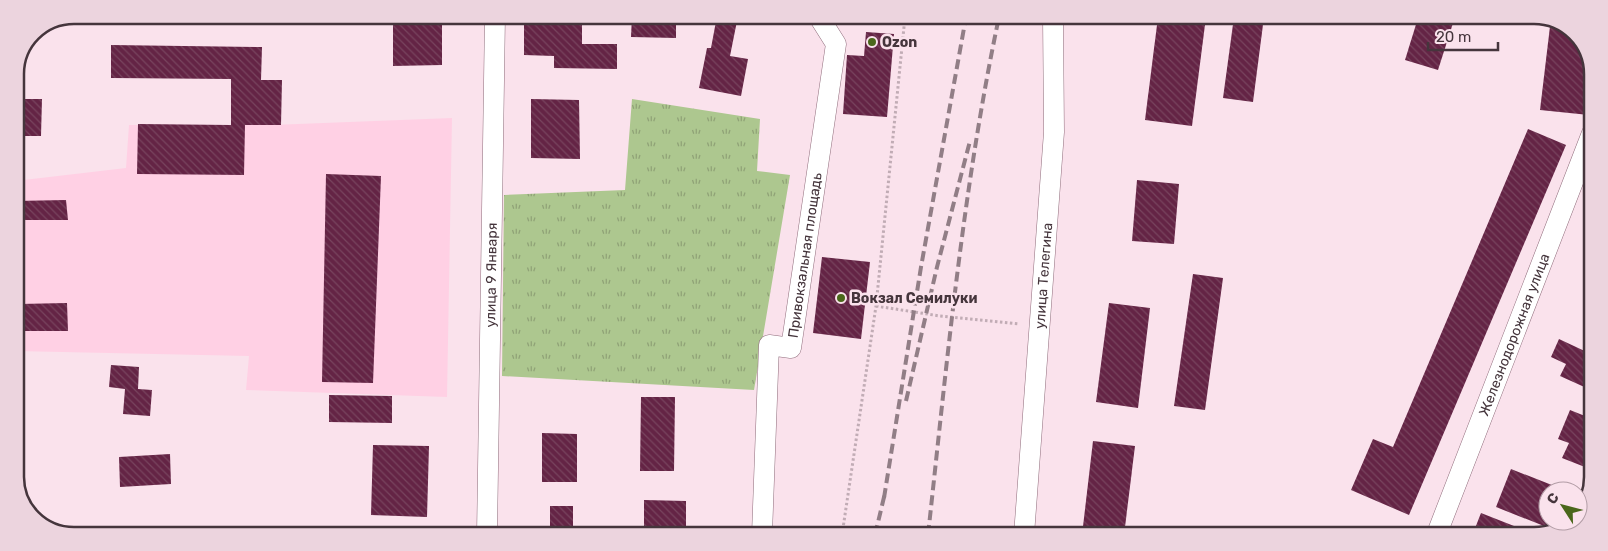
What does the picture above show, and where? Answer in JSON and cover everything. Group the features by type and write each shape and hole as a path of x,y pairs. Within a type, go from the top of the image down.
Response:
{"street":[{"name":"улица 9 Января","path":"487,527 495,24"},
{"name":"Привокзальная площадь","path":"762,527 769,346 791,348 836,44 824,24"},
{"name":"улица Телегина","path":"1025,527 1054,132 1053,24"},
{"name":"Железнодорожная улица","path":"1439,527 1584,154"}],"path":[{"path":"843,527 876,306 904,24"},
{"path":"876,306 940,316 1040,326"}],"shaded area":[{"path":"452,118 447,397 246,390 249,356 24,351 24,180 126,168 129,125 272,125"}],"green space":[{"path":"632,99 760,119 757,171 790,175 754,390 502,376 504,195 625,190"}],"building":[{"path":"442,24 442,65 393,66 393,25"},
{"path":"524,24 582,24 582,44 617,44 617,69 554,68 554,56 524,55"},
{"path":"632,24 676,24 676,38 631,37"},
{"path":"716,24 736,24 730,56 748,59 741,96 699,88 707,48 711,48"},
{"path":"1157,24 1205,24 1192,126 1145,120"},
{"path":"1233,24 1263,24 1253,102 1223,98"},
{"path":"1416,24 1453,24 1438,70 1405,60"},
{"path":"1550,26 1570,38 1578,49 1584,71 1584,114 1540,110"},
{"path":"866,32 894,34 887,117 843,114 847,55 864,56"},
{"path":"111,45 262,47 261,80 282,80 281,125 245,125 244,175 137,174 138,124 231,125 231,79 111,78"},
{"path":"24,99 42,99 41,136 24,136"},
{"path":"531,99 579,100 580,159 531,158"},
{"path":"1528,129 1566,145 1409,515 1351,490 1373,439 1393,447"},
{"path":"326,174 381,176 373,383 322,382"},
{"path":"1137,180 1179,184 1174,244 1132,241"},
{"path":"66,200 68,220 24,220 24,201"},
{"name":"Вокзал Семилуки","path":"822,257 870,262 861,339 813,333"},
{"path":"1193,274 1223,278 1205,410 1174,406"},
{"path":"67,303 68,331 24,331 24,304"},
{"path":"1109,303 1150,308 1138,408 1096,402"},
{"path":"1559,339 1584,351 1584,387 1560,376 1566,364 1551,357"},
{"path":"111,365 139,367 138,389 152,390 150,416 123,414 125,389 109,387"},
{"path":"329,395 392,396 392,423 329,422"},
{"path":"641,397 675,397 674,471 640,471"},
{"path":"1570,410 1584,416 1584,467 1562,458 1569,443 1558,439"},
{"path":"542,433 577,434 577,482 542,482"},
{"path":"1093,441 1135,446 1125,527 1083,527"},
{"path":"373,445 429,446 427,517 371,515"},
{"path":"170,454 171,484 120,487 119,457"},
{"path":"1511,469 1542,481 1538,481 1538,524 1496,507"},
{"path":"644,500 686,501 686,527 644,527"},
{"path":"550,506 573,506 573,527 550,527"},
{"path":"1481,513 1514,526 1514,527 1476,527"}],"railway":[{"path":"884,498 921,267 965,24"},
{"path":"929,527 957,275 975,145 998,24"},
{"path":"906,401 937,267 970,141"},
{"path":"877,527 885,493"}],"place":[{"name":"Ozon","path":"872,42"},
{"name":"Вокзал Семилуки","path":"841,298"}]}
